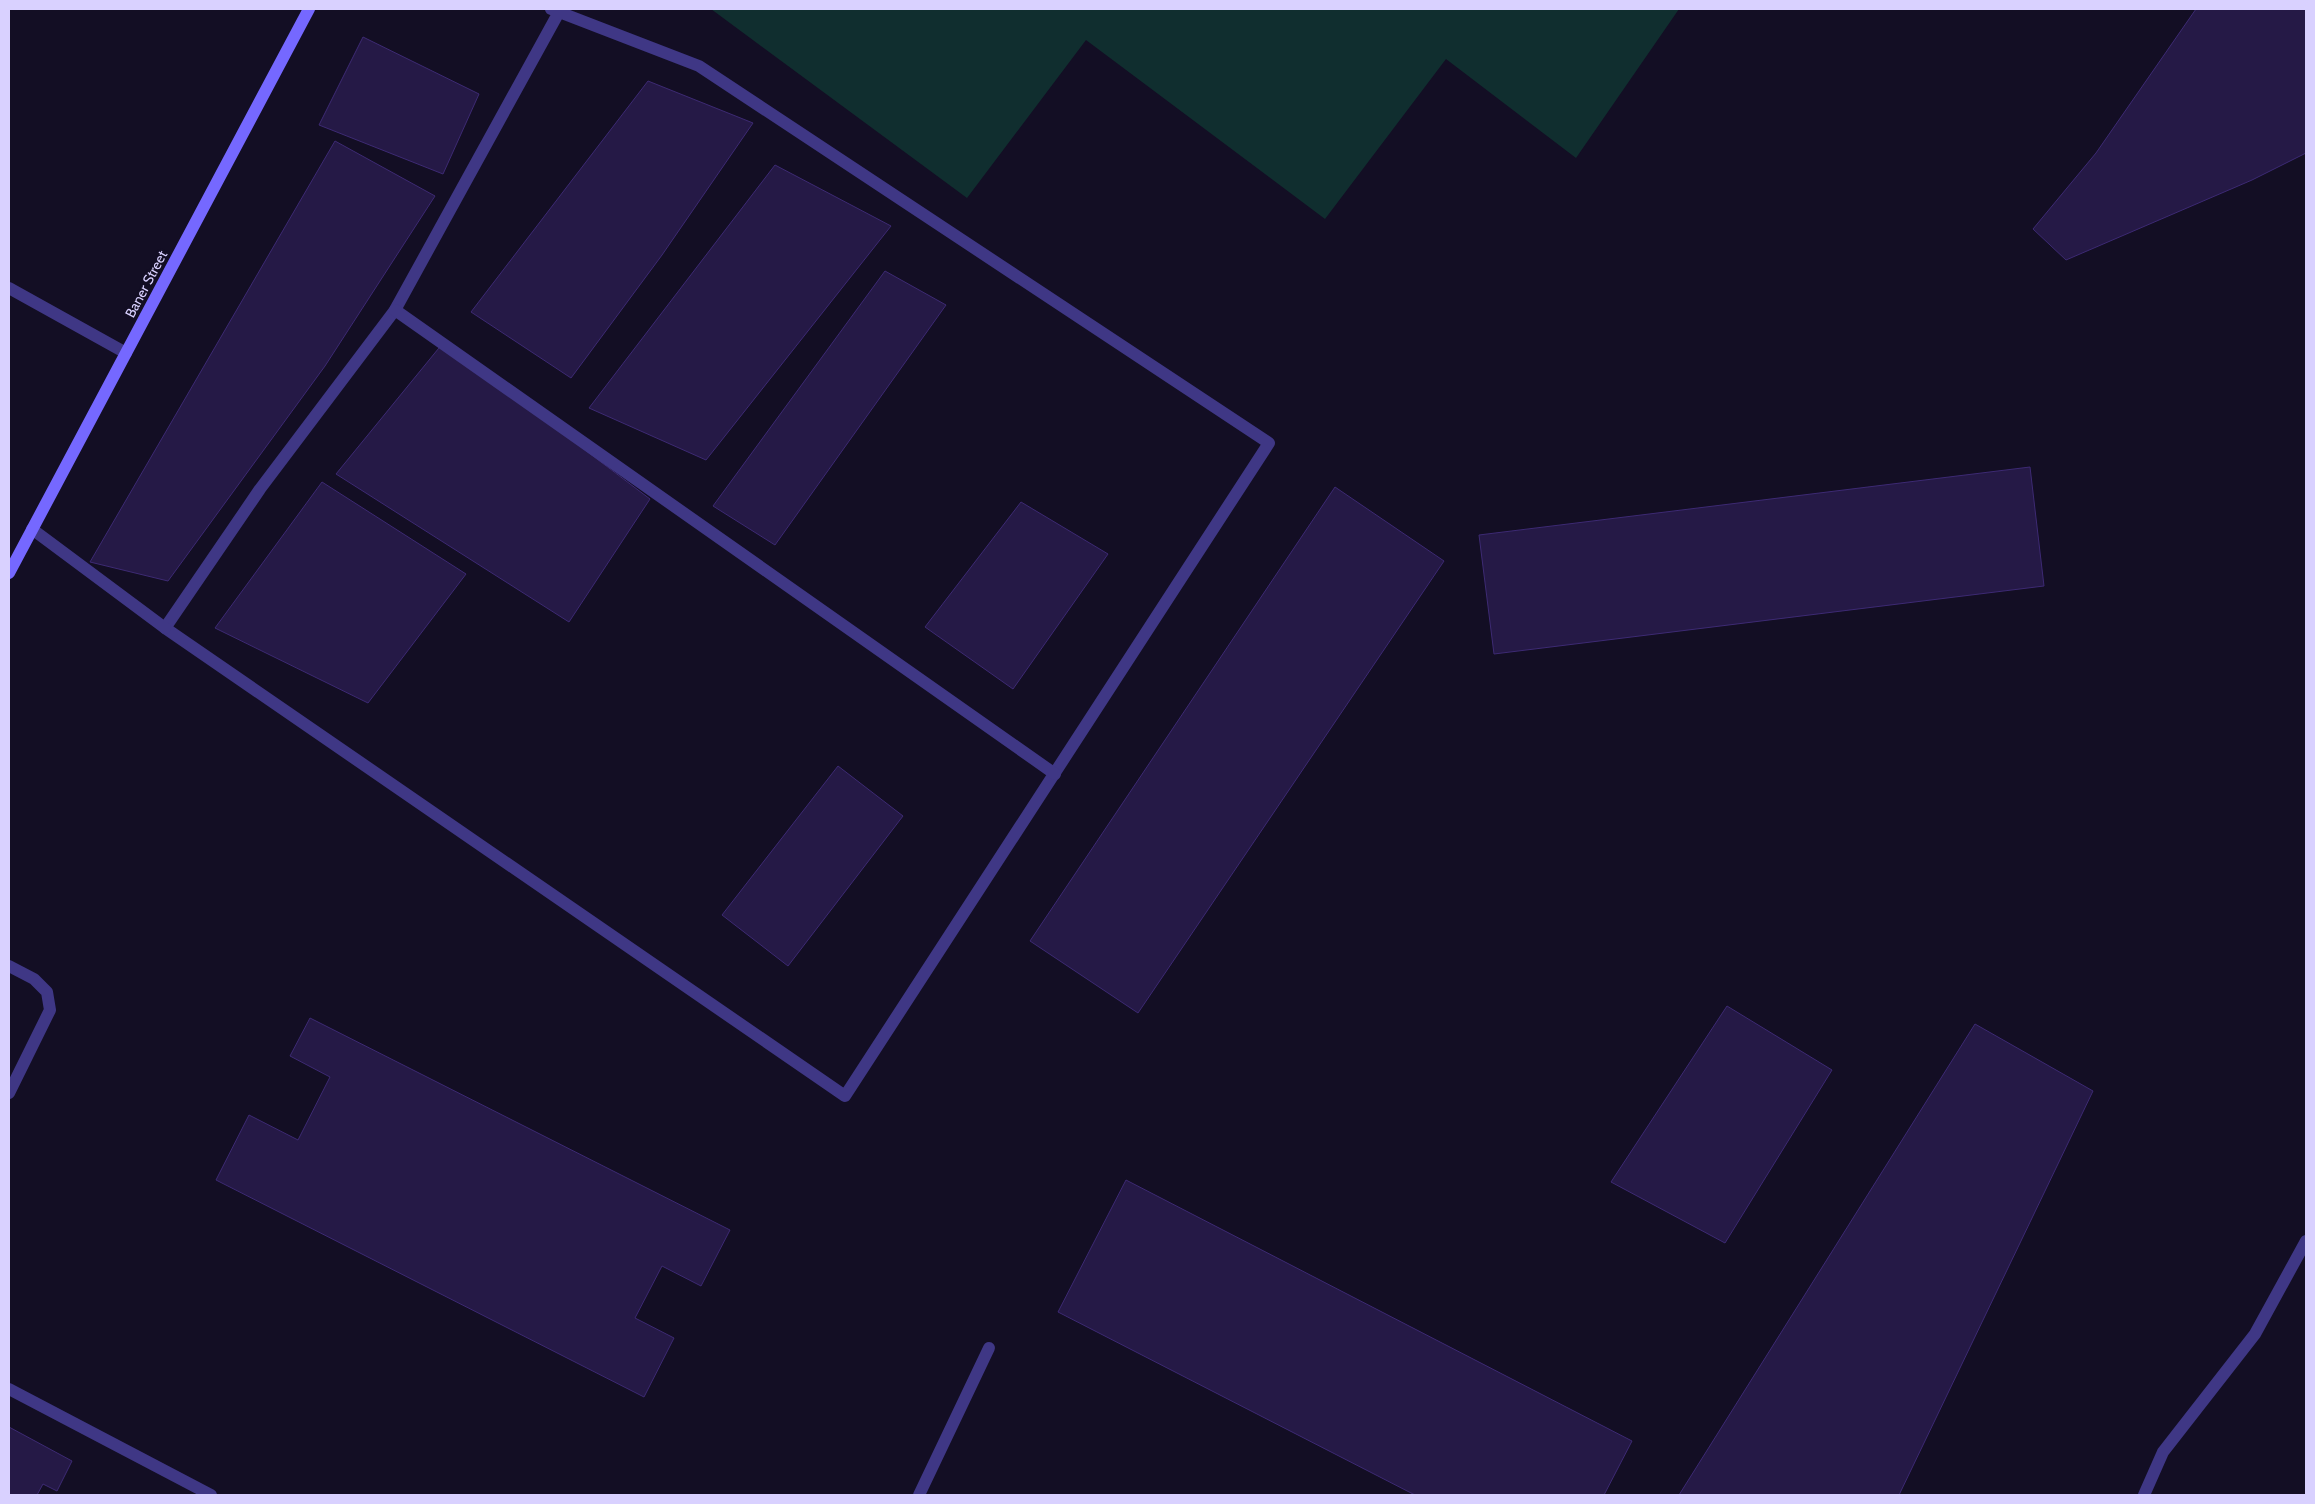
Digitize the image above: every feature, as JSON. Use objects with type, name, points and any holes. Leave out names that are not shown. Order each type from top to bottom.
[{"type":"street","name":"Baner Street","points":[[9,572],[309,9]]},
{"type":"street","points":[[32,529],[165,628],[845,1096],[1270,443],[699,66],[555,10],[395,310],[260,489],[165,628]]},
{"type":"street","points":[[9,288],[126,353]]},
{"type":"street","points":[[395,310],[1055,774]]},
{"type":"street","points":[[9,966],[34,979],[47,992],[50,1010],[9,1093]]},
{"type":"street","points":[[2144,1495],[2163,1452],[2255,1334],[2306,1241]]},
{"type":"street","points":[[919,1495],[989,1348]]},
{"type":"street","points":[[9,1389],[211,1495]]},
{"type":"green space","points":[[711,9],[1679,9],[1576,158],[1446,59],[1325,219],[1086,40],[967,198]]},
{"type":"building","points":[[2196,9],[2306,9],[2306,153],[2252,180],[2066,260],[2033,229],[2096,153]]},
{"type":"building","points":[[363,37],[479,94],[443,174],[319,125]]},
{"type":"building","points":[[648,81],[753,123],[662,255],[571,378],[471,312]]},
{"type":"building","points":[[335,141],[435,196],[325,366],[168,581],[90,562]]},
{"type":"building","points":[[775,165],[891,226],[706,460],[589,408]]},
{"type":"building","points":[[885,271],[946,305],[775,545],[713,506]]},
{"type":"building","points":[[443,343],[650,499],[569,622],[336,474]]},
{"type":"building","points":[[2030,467],[2044,586],[1494,654],[1479,535]]},
{"type":"building","points":[[322,482],[466,574],[368,703],[215,628]]},
{"type":"building","points":[[1335,487],[1444,561],[1138,1013],[1030,941]]},
{"type":"building","points":[[1021,502],[1108,554],[1013,689],[925,627]]},
{"type":"building","points":[[838,766],[903,816],[788,966],[722,915]]},
{"type":"building","points":[[1727,1006],[1832,1070],[1725,1243],[1611,1182]]},
{"type":"building","points":[[310,1018],[730,1230],[701,1286],[662,1266],[635,1318],[674,1338],[644,1397],[216,1180],[249,1115],[298,1140],[330,1077],[290,1056]]},
{"type":"building","points":[[1975,1024],[2093,1091],[1899,1495],[1679,1495]]},
{"type":"building","points":[[1126,1180],[1632,1441],[1604,1495],[1415,1495],[1058,1312]]},
{"type":"building","points":[[9,1427],[72,1461],[57,1491],[43,1484],[37,1495],[9,1495]]}]
